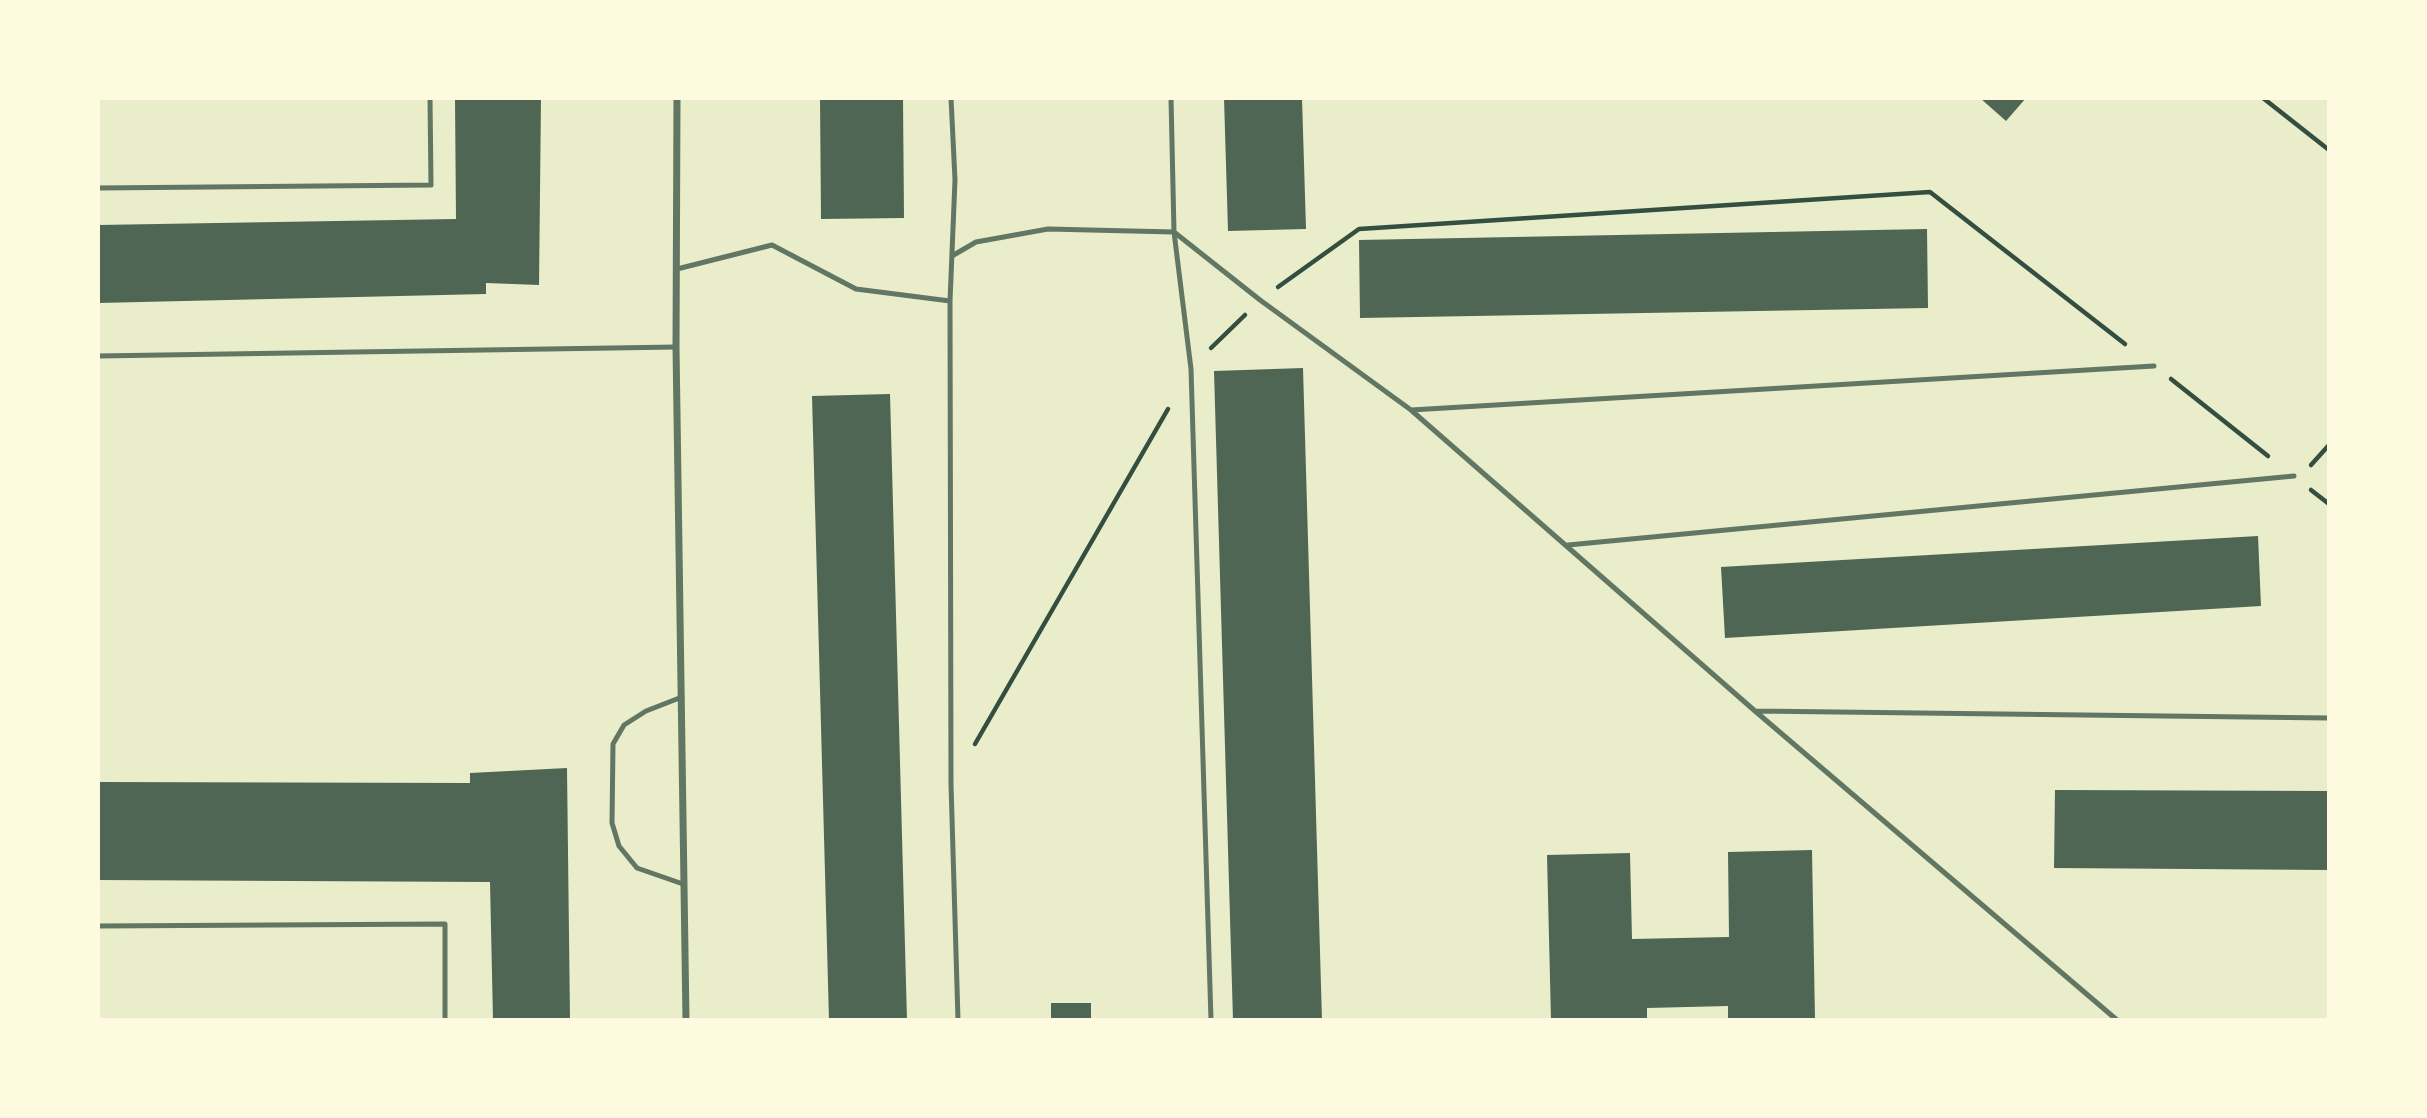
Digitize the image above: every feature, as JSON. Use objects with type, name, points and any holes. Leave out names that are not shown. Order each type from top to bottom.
[{"type":"street","points":[[677,98],[676,347],[686,1020]]},
{"type":"lane","points":[[98,188],[431,185],[430,98]]},
{"type":"lane","points":[[951,98],[955,180],[950,301],[951,784],[958,1020]]},
{"type":"lane","points":[[1171,98],[1174,232],[1191,369],[1211,1020]]},
{"type":"lane","points":[[952,256],[976,242],[1048,229],[1174,232],[1260,300],[1412,410],[1755,711],[2117,1020]]},
{"type":"lane","points":[[677,268],[772,245],[856,289],[950,301]]},
{"type":"lane","points":[[98,356],[676,347]]},
{"type":"lane","points":[[1412,410],[2154,366]]},
{"type":"lane","points":[[1568,545],[2294,476]]},
{"type":"lane","points":[[682,697],[646,711],[624,725],[612,744],[612,823],[619,846],[637,868],[683,884]]},
{"type":"lane","points":[[1755,711],[2329,718]]},
{"type":"lane","points":[[98,926],[445,924],[445,1020]]},
{"type":"path","points":[[2263,98],[2329,150]]},
{"type":"path","points":[[951,784],[1191,369],[1260,300],[1359,229],[1930,192],[2329,504]]},
{"type":"path","points":[[2310,466],[2329,445]]},
{"type":"building","points":[[455,98],[541,98],[539,285],[486,283],[486,294],[98,303],[98,225],[456,219]]},
{"type":"building","points":[[820,98],[903,98],[904,218],[821,219]]},
{"type":"building","points":[[1224,98],[1302,98],[1306,229],[1228,231]]},
{"type":"building","points":[[1980,98],[2026,98],[2006,121]]},
{"type":"building","points":[[1927,229],[1928,308],[1360,318],[1359,240]]},
{"type":"building","points":[[1303,368],[1322,1020],[1233,1020],[1214,371]]},
{"type":"building","points":[[890,394],[907,1020],[829,1020],[812,396]]},
{"type":"building","points":[[2258,536],[2261,606],[1725,638],[1721,567]]},
{"type":"building","points":[[567,768],[570,1020],[493,1020],[490,882],[98,880],[98,782],[470,783],[470,773]]},
{"type":"building","points":[[2055,790],[2329,791],[2329,870],[2054,868]]},
{"type":"building","points":[[1812,850],[1815,1020],[1728,1020],[1728,1006],[1647,1008],[1647,1020],[1551,1020],[1547,855],[1630,853],[1632,939],[1729,937],[1728,852]]},
{"type":"building","points":[[1051,1003],[1091,1003],[1091,1020],[1051,1020]]}]
